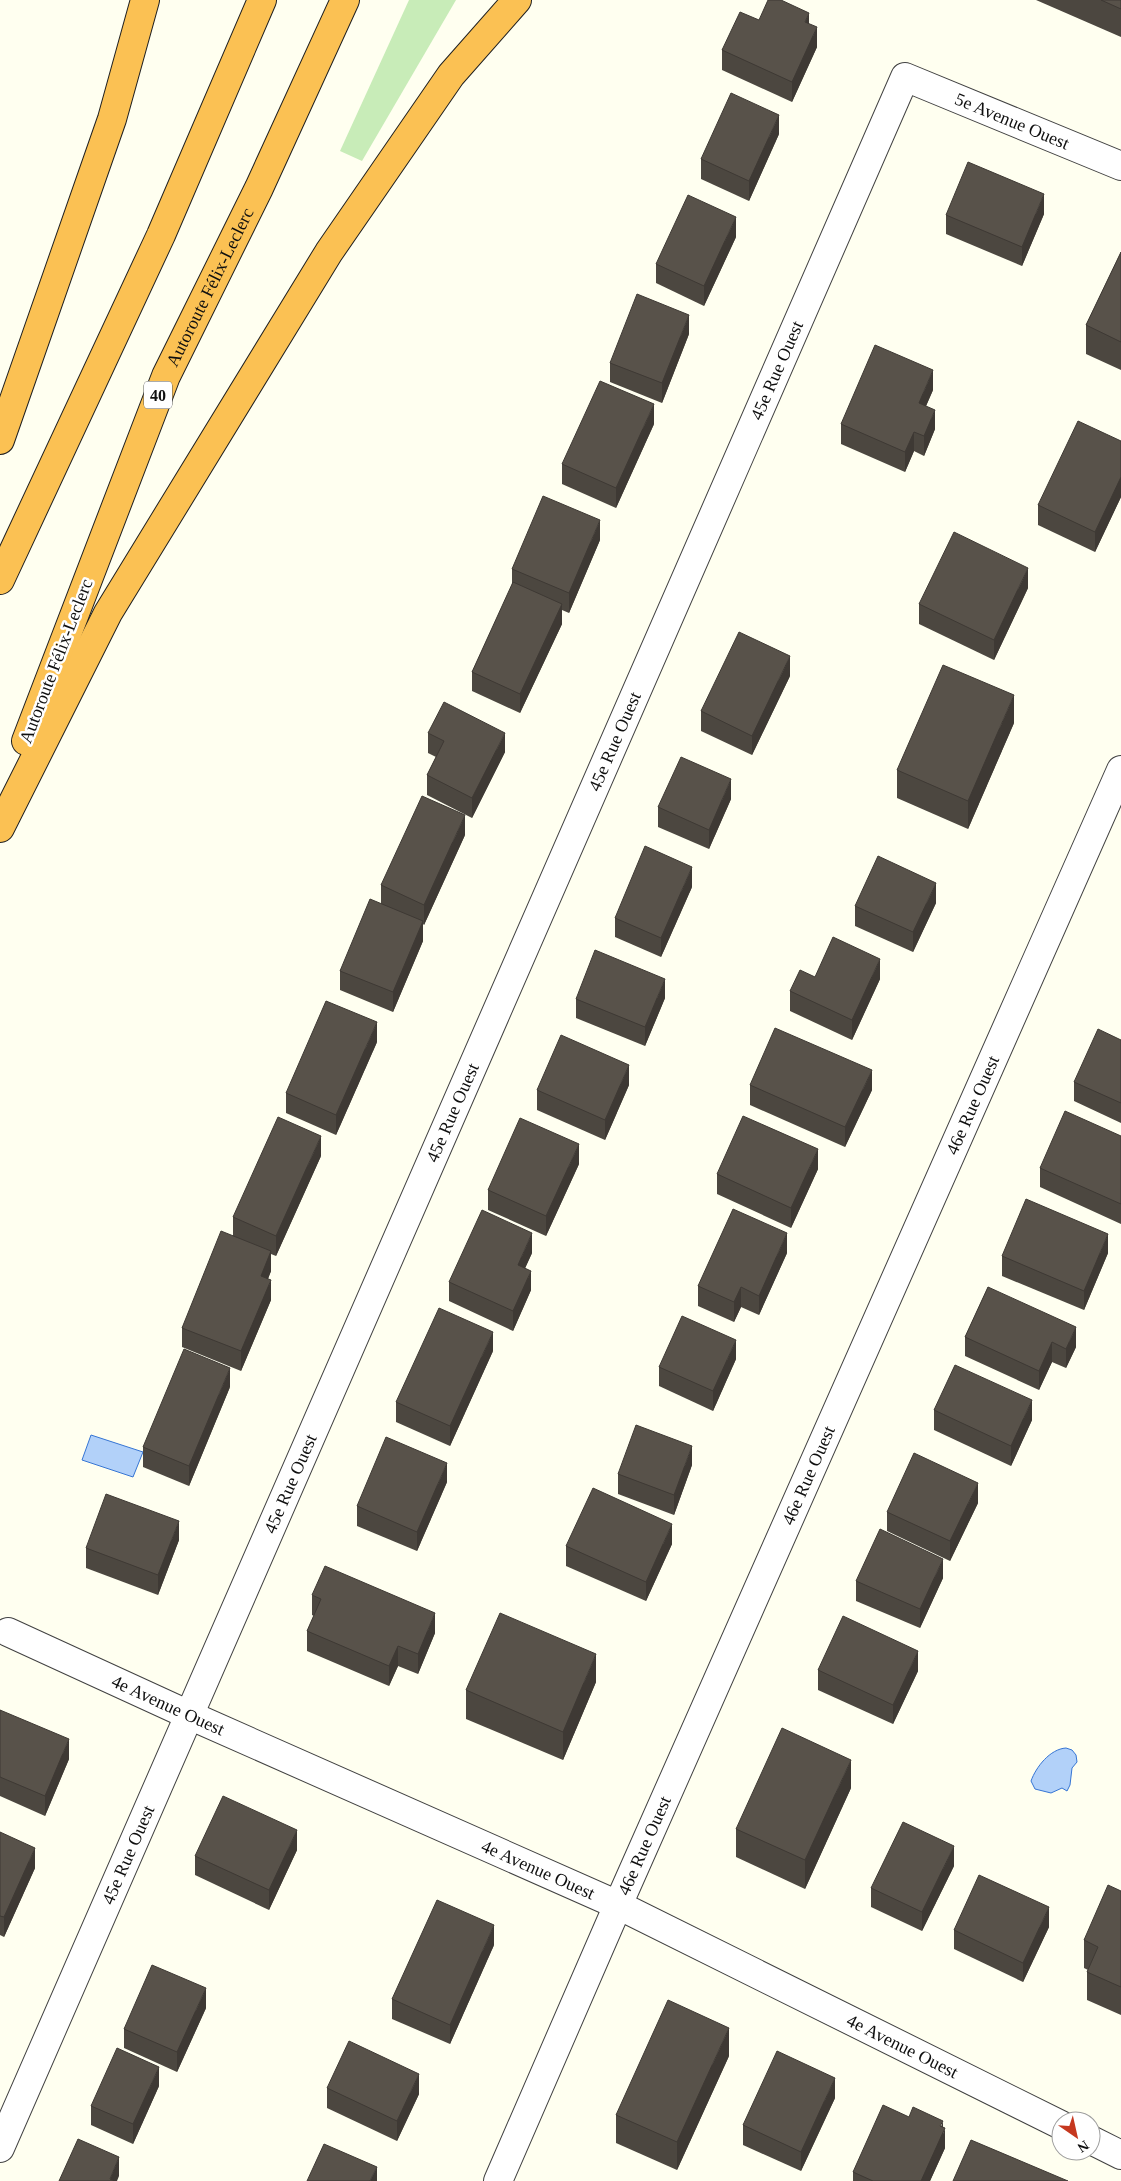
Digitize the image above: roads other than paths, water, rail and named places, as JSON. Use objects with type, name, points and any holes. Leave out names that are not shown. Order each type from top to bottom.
[{"type":"highway","points":[[0,440],[112,119],[145,0]]},
{"type":"highway","points":[[0,580],[162,235],[262,0]]},
{"type":"highway","name":"Autoroute Félix-Leclerc","points":[[0,802],[33,724],[166,376],[260,188],[345,0]]},
{"type":"highway","points":[[0,828],[108,613],[328,252],[451,75],[518,0]]},
{"type":"street","name":"5e Avenue Ouest","points":[[905,77],[1121,166]]},
{"type":"street","name":"45e Rue Ouest","points":[[0,2148],[905,77]]},
{"type":"street","name":"46e Rue Ouest","points":[[498,2181],[618,1905],[1121,770]]},
{"type":"street","name":"4e Avenue Ouest","points":[[8,1632],[189,1715],[618,1905],[1051,2120]]},
{"type":"street","points":[[1101,2145],[1121,2155]]},
{"type":"water","points":[[91,1435],[143,1452],[133,1477],[82,1460]]},
{"type":"water","points":[[1066,1748],[1072,1750],[1076,1755],[1077,1762],[1072,1768],[1070,1785],[1067,1791],[1062,1788],[1051,1793],[1035,1789],[1031,1781],[1036,1770],[1049,1755]]}]
